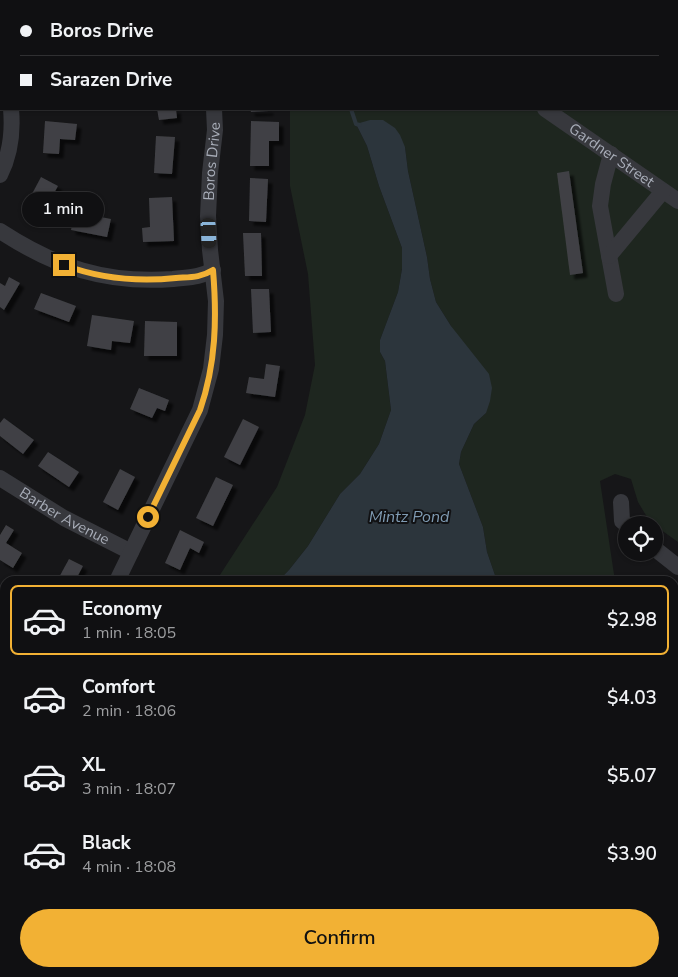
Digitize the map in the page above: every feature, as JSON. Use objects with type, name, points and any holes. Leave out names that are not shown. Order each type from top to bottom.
[{"type":"street","points":[[0,175],[8,153],[11,136],[11,110]]},
{"type":"street","name":"Boros Drive","points":[[119,576],[206,394],[215,335],[216,301],[208,216],[215,130],[214,110]]},
{"type":"street","name":"Gardner Street","points":[[548,110],[560,114],[611,154],[678,201]]},
{"type":"street","points":[[611,154],[603,184],[600,206],[616,294]]},
{"type":"street","points":[[609,256],[663,191]]},
{"type":"street","points":[[0,231],[52,261],[101,276],[127,280],[152,280],[203,276],[213,270]]},
{"type":"street","name":"Barber Avenue","points":[[0,478],[64,518],[131,552]]},
{"type":"street","points":[[620,502],[621,516]]},
{"type":"street","points":[[663,555],[678,567]]},
{"type":"shaded area","points":[[290,110],[678,110],[678,542],[663,531],[663,516],[646,516],[638,502],[631,479],[615,474],[600,481],[614,576],[495,576],[487,552],[483,527],[459,464],[461,452],[474,424],[486,413],[451,326],[436,302],[408,171],[405,147],[356,124],[367,146],[379,186],[402,248],[402,269],[398,292],[380,340],[380,352],[385,361],[391,410],[379,444],[360,474],[340,494],[308,546],[283,576],[219,576],[277,487],[305,415],[315,365],[308,274],[290,186]]},
{"type":"water","name":"Mintz Pond","points":[[370,120],[383,120],[395,128],[400,135],[405,147],[408,171],[436,302],[451,326],[489,374],[492,388],[486,413],[474,424],[461,452],[459,464],[483,527],[487,552],[495,576],[283,576],[308,546],[340,494],[360,474],[379,444],[391,410],[385,361],[380,352],[380,340],[398,292],[402,269],[402,248],[379,186],[367,146],[356,124]]},
{"type":"building","points":[[157,110],[176,110],[177,118],[159,120]]},
{"type":"building","points":[[250,110],[269,110],[269,111],[251,112]]},
{"type":"building","points":[[45,121],[77,124],[75,140],[60,139],[59,154],[43,153]]},
{"type":"building","points":[[251,121],[279,122],[279,141],[269,141],[269,166],[250,166]]},
{"type":"building","points":[[156,136],[175,137],[172,174],[154,173]]},
{"type":"building","points":[[569,171],[583,273],[570,275],[557,173]]},
{"type":"building","points":[[41,177],[58,186],[40,218],[24,209]]},
{"type":"building","points":[[250,178],[268,179],[266,222],[249,221]]},
{"type":"building","points":[[172,197],[174,241],[143,242],[142,228],[150,227],[149,198]]},
{"type":"building","points":[[75,212],[111,219],[107,237],[71,230]]},
{"type":"building","points":[[243,233],[261,233],[262,276],[245,276]]},
{"type":"building","points":[[9,277],[20,283],[4,310],[0,307],[0,283],[5,286]]},
{"type":"building","points":[[251,289],[269,289],[271,332],[253,333]]},
{"type":"building","points":[[41,293],[76,306],[69,322],[34,309]]},
{"type":"building","points":[[92,315],[134,321],[130,343],[112,341],[111,350],[87,346]]},
{"type":"building","points":[[145,321],[177,322],[177,356],[144,356]]},
{"type":"building","points":[[266,364],[280,366],[275,397],[246,393],[249,377],[264,379]]},
{"type":"building","points":[[139,388],[169,400],[165,411],[157,408],[152,418],[130,409]]},
{"type":"building","points":[[4,418],[34,440],[23,454],[0,436],[0,423]]},
{"type":"building","points":[[243,419],[259,427],[240,465],[224,457]]},
{"type":"building","points":[[48,452],[79,472],[69,487],[38,466]]},
{"type":"building","points":[[120,469],[135,477],[118,510],[103,502]]},
{"type":"building","points":[[216,477],[233,485],[213,526],[196,518]]},
{"type":"building","points":[[6,525],[14,530],[6,543],[22,553],[13,568],[0,560],[0,535]]},
{"type":"building","points":[[180,530],[204,542],[199,553],[190,548],[180,570],[165,563]]},
{"type":"building","points":[[69,559],[83,566],[78,576],[60,576]]},
{"type":"waterway","points":[[351,110],[356,124],[360,125]]},
{"type":"route","points":[[64,265],[101,276],[127,280],[203,276],[213,270],[216,301],[215,335],[206,394],[148,517]]}]
